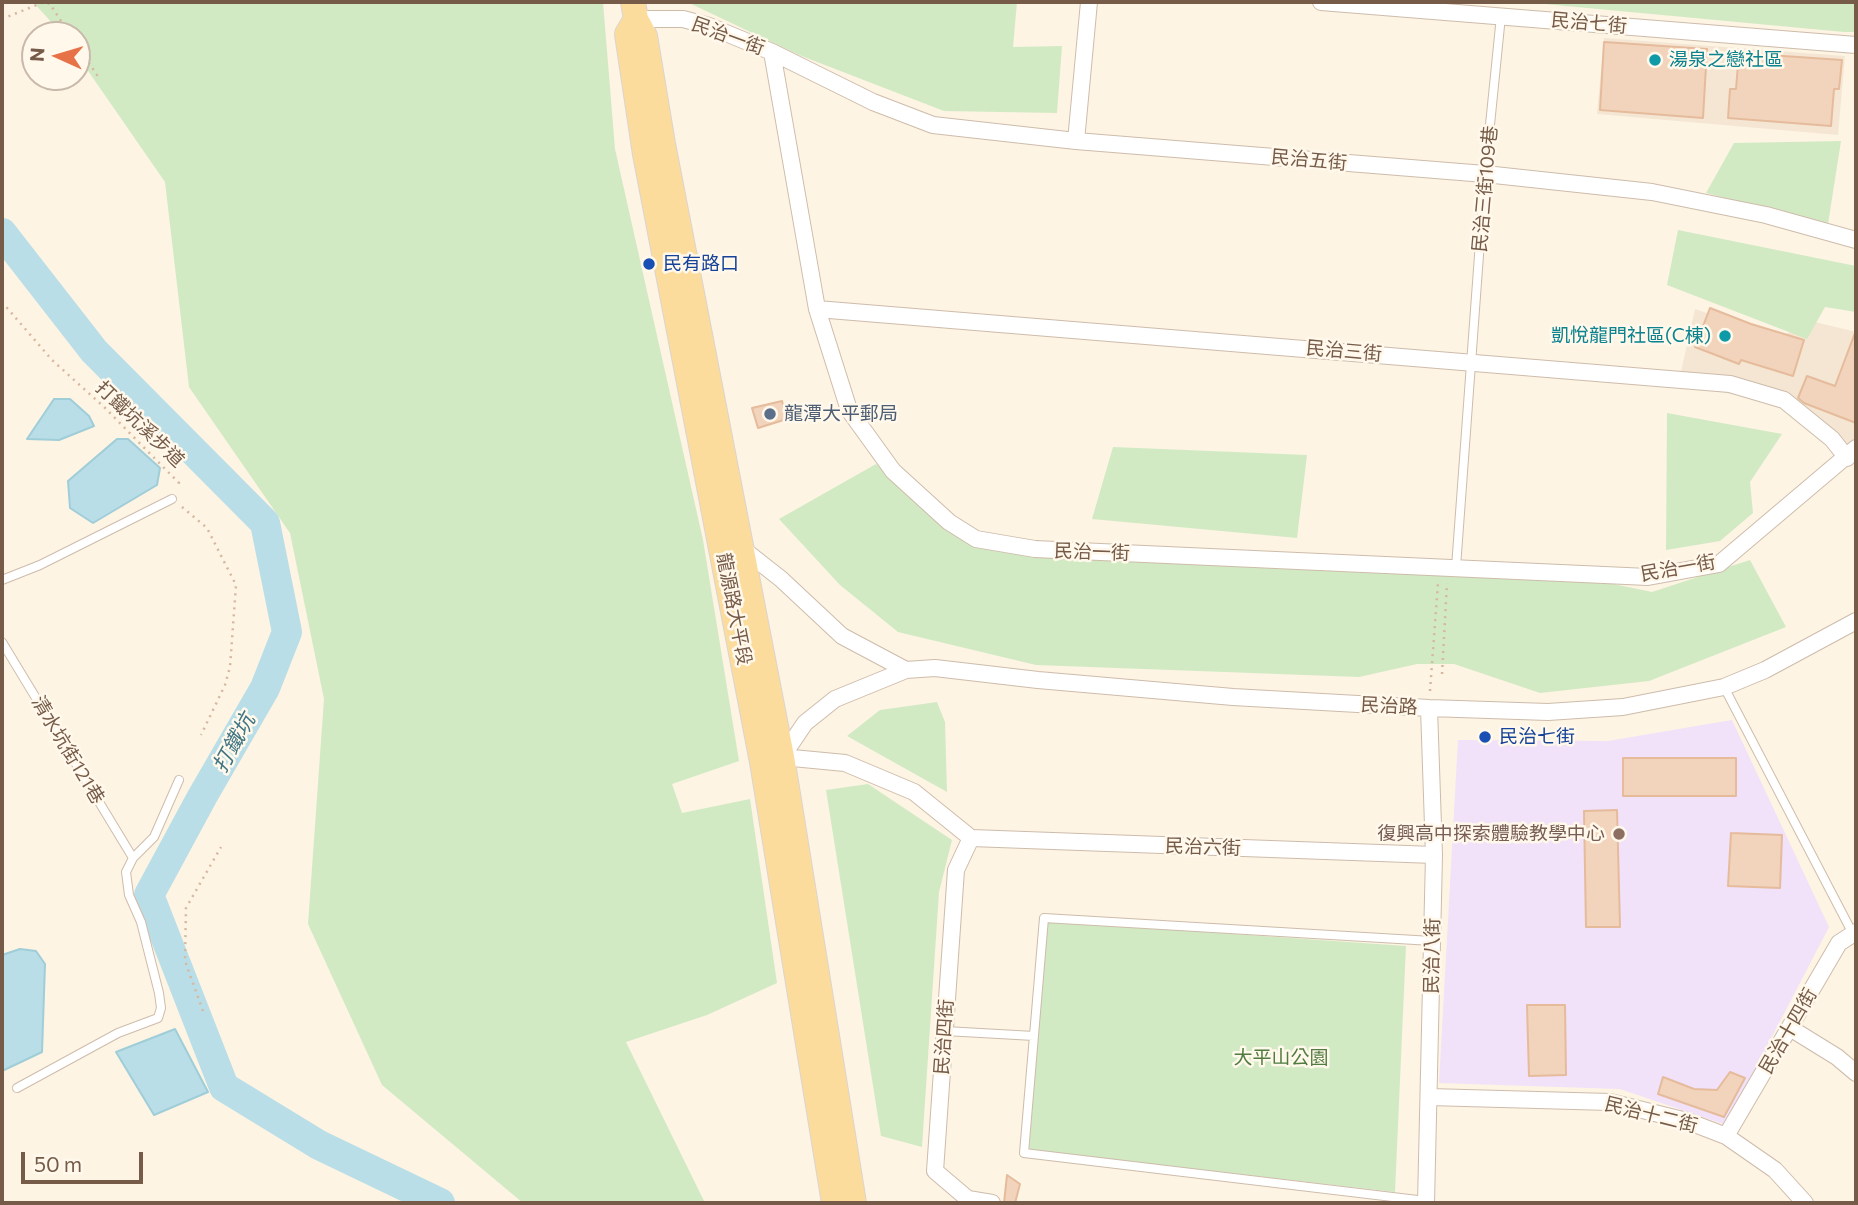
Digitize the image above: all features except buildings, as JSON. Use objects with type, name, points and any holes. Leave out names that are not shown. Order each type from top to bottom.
[{"type":"main road","name":"龍源路大平段","points":[[635,10],[626,34],[645,153],[732,547],[854,1203]]},
{"type":"main road","name":"龍源路大平段","points":[[772,759],[834,1203]]},
{"type":"street","points":[[1076,141],[1089,2]]},
{"type":"street","name":"民治七街","points":[[1321,2],[1856,45]]},
{"type":"street","name":"民治一街","points":[[635,10],[709,26],[772,52],[817,309],[849,410],[893,471],[949,522],[976,539],[1035,549],[1452,574],[1648,577],[1719,564],[1852,453]]},
{"type":"street","name":"民治五街","points":[[772,52],[873,102],[933,125],[1076,141],[1485,174],[1652,192],[1766,215],[1856,240]]},
{"type":"street","name":"民治三街","points":[[817,309],[1730,384],[1784,400],[1852,453]]},
{"type":"street","points":[[732,547],[842,636],[906,670]]},
{"type":"street","name":"民治路","points":[[906,670],[935,668],[1233,697],[1548,712],[1623,707],[1724,687],[1765,670],[1856,621]]},
{"type":"street","points":[[772,759],[805,723],[835,699],[906,670]]},
{"type":"street","name":"民治八街","points":[[1426,1202],[1434,855],[1429,708]]},
{"type":"street","points":[[772,759],[845,763],[914,792],[971,838]]},
{"type":"street","name":"民治六街","points":[[971,838],[1434,855]]},
{"type":"street","name":"民治四街","points":[[971,838],[956,870],[935,1171],[968,1199],[992,1203]]},
{"type":"street","name":"民治十四街","points":[[1727,1136],[1839,943],[1855,933]]},
{"type":"street","points":[[1790,1028],[1837,1057],[1856,1073]]},
{"type":"street","name":"民治十二街","points":[[1429,1097],[1609,1102],[1687,1121],[1727,1136],[1775,1170],[1805,1203]]},
{"type":"lane","name":"民治三街109巷","points":[[1452,574],[1485,174],[1501,16]]},
{"type":"lane","points":[[2,580],[40,565],[173,499]]},
{"type":"lane","name":"清水坑街121巷","points":[[2,642],[134,858]]},
{"type":"lane","points":[[1724,687],[1855,933]]},
{"type":"lane","points":[[17,1088],[118,1033],[158,1018],[161,1008],[150,953],[129,895],[126,872],[134,858],[154,838],[179,780]]},
{"type":"lane","points":[[1426,1202],[1024,1153],[1044,918],[1432,941]]},
{"type":"lane","points":[[945,1031],[1034,1036]]},
{"type":"path","points":[[2,19],[44,2],[50,4],[61,21]]},
{"type":"path","points":[[91,66],[99,78]]},
{"type":"path","name":"打鐵坑溪步道","points":[[2,302],[52,360],[104,407],[179,483],[173,499],[207,528],[236,584],[230,667],[225,685],[201,735]]},
{"type":"path","points":[[1442,674],[1452,574]]},
{"type":"path","points":[[1429,708],[1439,581]]},
{"type":"path","points":[[203,1012],[185,961],[186,908],[221,847]]},
{"type":"shaded area","name":"湯泉之戀社區","points":[[1604,38],[1845,56],[1838,135],[1597,114]]},
{"type":"shaded area","points":[[1695,309],[1778,337],[1815,322],[1856,332],[1856,453],[1823,435],[1784,406],[1678,385]]},
{"type":"shaded area","name":"復興高中探索體驗教學中心","points":[[1732,720],[1829,927],[1726,1125],[1620,1089],[1439,1083],[1458,740],[1608,741]]},
{"type":"green space","points":[[33,2],[603,2],[615,149],[703,540],[739,761],[672,784],[682,813],[750,799],[777,983],[707,1015],[626,1042],[705,1203],[523,1203],[382,1085],[308,924],[324,699],[290,533],[189,387],[165,182],[91,75],[91,21],[50,21]]},
{"type":"green space","points":[[687,2],[1017,2],[1013,47],[1062,46],[1057,113],[944,111],[799,55]]},
{"type":"green space","points":[[1523,2],[1856,2],[1856,32],[1844,32]]},
{"type":"green space","points":[[1841,141],[1828,224],[1706,193],[1734,143]]},
{"type":"green space","points":[[1678,230],[1856,266],[1856,312],[1825,307],[1807,339],[1667,285]]},
{"type":"green space","points":[[1667,413],[1782,434],[1750,482],[1753,513],[1720,541],[1666,550]]},
{"type":"green space","points":[[1113,447],[1307,455],[1297,538],[1092,519]]},
{"type":"green space","points":[[876,464],[961,535],[1160,558],[1429,575],[1604,582],[1652,592],[1750,560],[1786,627],[1649,681],[1540,693],[1454,664],[1417,664],[1359,677],[1036,665],[898,632],[840,585],[779,519]]},
{"type":"green space","points":[[937,702],[945,722],[947,792],[847,736],[880,710]]},
{"type":"green space","points":[[868,784],[952,840],[939,892],[922,1147],[881,1136],[826,790]]},
{"type":"green space","name":"大平山公園","points":[[1047,921],[1406,946],[1395,1192],[1029,1150]]},
{"type":"water","points":[[54,399],[70,399],[89,416],[94,426],[59,440],[27,439]]},
{"type":"water","points":[[117,439],[128,439],[160,468],[157,485],[93,523],[70,508],[68,481]]},
{"type":"water","points":[[20,949],[36,951],[45,964],[42,1052],[2,1071],[2,955]]},
{"type":"water","points":[[175,1029],[208,1092],[154,1115],[116,1052]]},
{"type":"waterway","name":"打鐵坑","points":[[2,233],[94,351],[265,523],[287,632],[265,688],[149,895],[224,1087],[319,1145],[440,1203]]},
{"type":"place","name":"湯泉之戀社區","points":[[1655,60]]},
{"type":"place","name":"民有路口","points":[[649,264]]},
{"type":"place","name":"凱悅龍門社區(C棟)","points":[[1725,336]]},
{"type":"place","name":"龍潭大平郵局","points":[[770,414]]},
{"type":"place","name":"民治七街","points":[[1485,737]]},
{"type":"place","name":"復興高中探索體驗教學中心","points":[[1619,834]]}]
